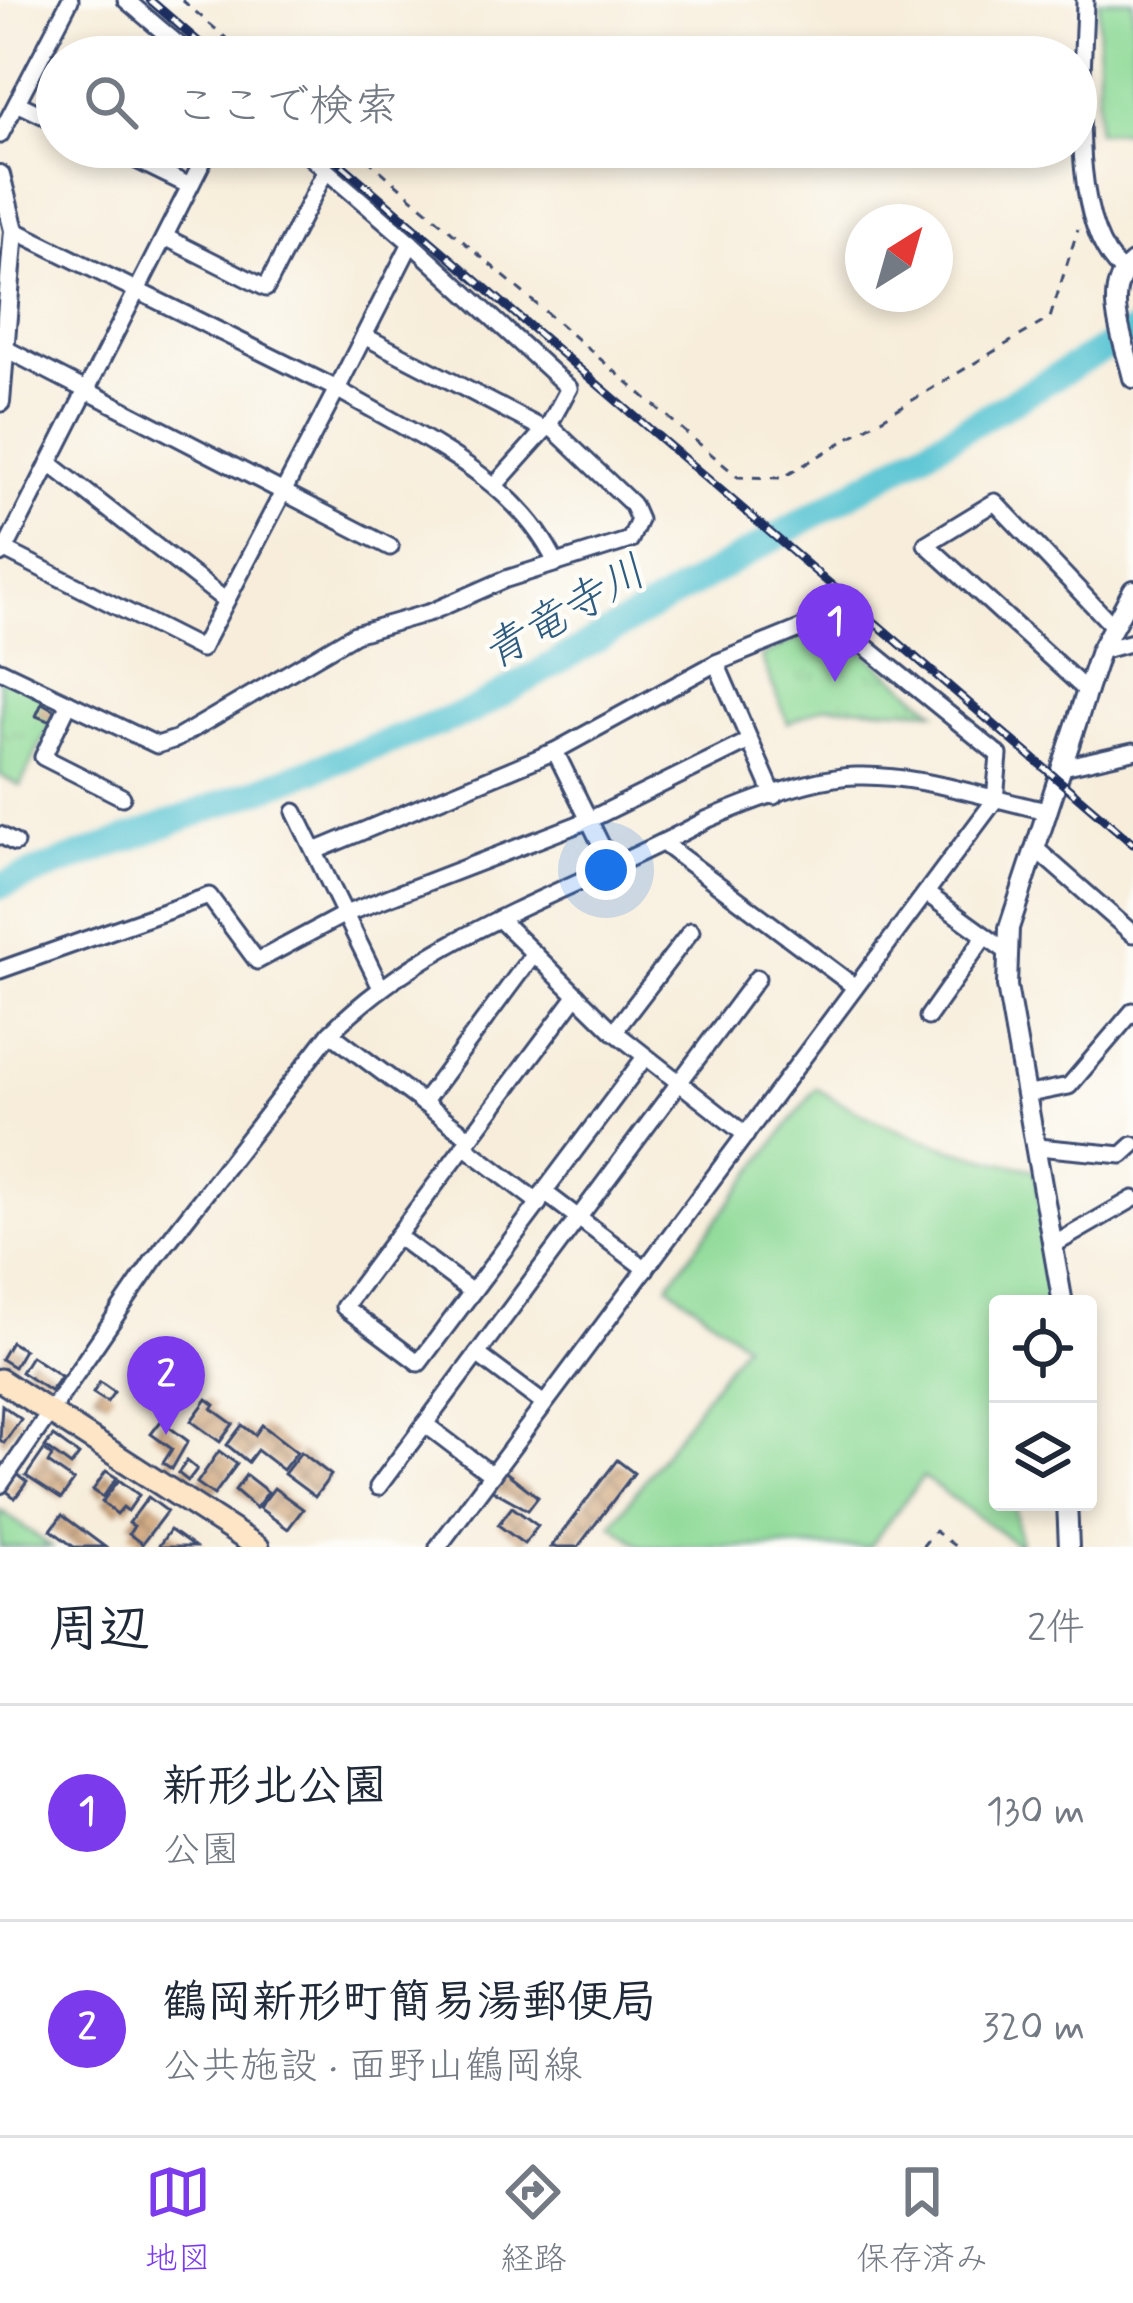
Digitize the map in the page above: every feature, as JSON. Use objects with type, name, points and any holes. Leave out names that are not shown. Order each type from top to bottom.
[{"type":"main road","points":[[0,1380],[258,1547]]},
{"type":"street","points":[[51,36],[70,0]]},
{"type":"street","points":[[126,0],[168,36]]},
{"type":"street","points":[[1085,0],[1085,36]]},
{"type":"street","points":[[0,135],[36,66]]},
{"type":"street","points":[[17,103],[36,112]]},
{"type":"street","points":[[153,168],[190,186]]},
{"type":"street","points":[[199,168],[2,552],[201,649],[411,242]]},
{"type":"street","points":[[324,168],[569,388],[548,427],[496,484]]},
{"type":"street","points":[[1086,168],[1086,204],[1103,251],[1128,267],[1114,290],[1132,372]]},
{"type":"street","points":[[164,237],[266,287],[326,170]]},
{"type":"street","points":[[0,175],[14,230],[0,402]]},
{"type":"street","points":[[14,230],[337,389],[496,484],[542,533],[556,563]]},
{"type":"street","points":[[0,670],[157,745],[176,739],[355,634],[431,613],[506,579],[630,540],[638,520],[632,504],[548,427],[364,336]]},
{"type":"street","points":[[4,348],[390,547]]},
{"type":"street","points":[[49,464],[226,602]]},
{"type":"street","points":[[1088,692],[926,544],[995,502],[1112,624]]},
{"type":"street","points":[[1062,1295],[1007,986],[1006,951],[1009,928],[1100,651],[1133,590]]},
{"type":"street","points":[[315,851],[555,751],[716,663],[829,617],[999,755],[995,800],[437,1547]]},
{"type":"street","points":[[1100,651],[1133,642]]},
{"type":"street","points":[[716,663],[774,796]]},
{"type":"street","points":[[69,703],[43,757],[122,796]]},
{"type":"street","points":[[0,970],[209,896],[257,961],[345,914],[589,820],[749,741]]},
{"type":"street","points":[[555,751],[612,867]]},
{"type":"street","points":[[1063,767],[1133,751]]},
{"type":"street","points":[[0,1485],[153,1261],[330,1033],[381,988],[499,919],[737,807],[830,778],[890,777],[1047,811]]},
{"type":"street","points":[[295,812],[381,988]]},
{"type":"street","points":[[664,844],[855,988]]},
{"type":"street","points":[[1036,849],[1133,934]]},
{"type":"street","points":[[926,893],[1006,951]]},
{"type":"street","points":[[499,919],[614,1032],[746,1135]]},
{"type":"street","points":[[614,1032],[691,931]]},
{"type":"street","points":[[928,1017],[985,936]]},
{"type":"street","points":[[423,1102],[534,953]]},
{"type":"street","points":[[378,1487],[758,978]]},
{"type":"street","points":[[578,995],[344,1306],[419,1363],[644,1057]]},
{"type":"street","points":[[1029,1094],[1070,1086],[1133,1012]]},
{"type":"street","points":[[330,1033],[540,1197],[579,1218],[646,1269]]},
{"type":"street","points":[[1038,1147],[1123,1155],[1133,1145]]},
{"type":"street","points":[[1055,1244],[1133,1198]]},
{"type":"street","points":[[398,1236],[472,1292]]},
{"type":"street","points":[[478,1354],[544,1404]]},
{"type":"street","points":[[424,1424],[492,1475]]},
{"type":"street","points":[[1067,1511],[1069,1547]]},
{"type":"path","points":[[182,0],[224,36]]},
{"type":"path","points":[[378,168],[738,477],[782,478],[1050,318],[1086,204]]},
{"type":"path","points":[[922,1547],[935,1531],[956,1547]]},
{"type":"green space","points":[[1099,0],[1133,0],[1133,131],[1097,132]]},
{"type":"green space","points":[[829,623],[935,711],[826,706],[788,723],[761,657]]},
{"type":"green space","points":[[0,674],[52,701],[57,711],[20,786],[0,775]]},
{"type":"green space","points":[[816,1088],[922,1139],[1035,1170],[1056,1295],[989,1295],[989,1511],[1015,1511],[1020,1547],[923,1477],[869,1547],[642,1547],[612,1525],[744,1343],[668,1285]]},
{"type":"green space","points":[[0,1510],[52,1547],[0,1547]]},
{"type":"building","points":[[42,703],[56,711],[51,722],[36,716]]},
{"type":"building","points":[[11,1342],[24,1350],[14,1367],[1,1359]]},
{"type":"building","points":[[31,1356],[61,1376],[50,1391],[21,1372]]},
{"type":"building","points":[[100,1382],[114,1392],[107,1402],[93,1393]]},
{"type":"building","points":[[207,1399],[215,1405],[212,1409],[233,1424],[220,1442],[191,1421]]},
{"type":"building","points":[[2,1405],[21,1419],[4,1443],[0,1440]]},
{"type":"building","points":[[161,1421],[188,1441],[172,1469],[163,1463],[172,1449],[151,1434]]},
{"type":"building","points":[[242,1425],[255,1435],[262,1425],[297,1452],[283,1470],[257,1450],[248,1462],[227,1445]]},
{"type":"building","points":[[53,1436],[79,1455],[71,1466],[45,1447]]},
{"type":"building","points":[[44,1450],[52,1456],[48,1463],[74,1481],[61,1499],[26,1476]]},
{"type":"building","points":[[219,1451],[237,1464],[214,1495],[197,1483]]},
{"type":"building","points":[[301,1452],[331,1475],[315,1497],[284,1474]]},
{"type":"building","points":[[617,1460],[634,1473],[578,1547],[551,1547]]},
{"type":"building","points":[[187,1461],[197,1469],[188,1481],[178,1473]]},
{"type":"building","points":[[503,1470],[538,1497],[528,1510],[489,1488]]},
{"type":"building","points":[[106,1471],[117,1478],[103,1497],[93,1490]]},
{"type":"building","points":[[17,1474],[27,1482],[15,1498],[5,1490]]},
{"type":"building","points":[[246,1475],[268,1492],[256,1508],[235,1490]]},
{"type":"building","points":[[119,1480],[139,1495],[128,1511],[123,1507],[117,1514],[102,1502]]},
{"type":"building","points":[[274,1488],[303,1509],[288,1529],[259,1508]]},
{"type":"building","points":[[148,1497],[167,1511],[142,1544],[129,1534],[134,1526],[129,1523]]},
{"type":"building","points":[[512,1507],[538,1526],[524,1544],[498,1525]]},
{"type":"building","points":[[62,1515],[105,1547],[74,1547],[51,1530]]},
{"type":"building","points":[[170,1530],[194,1547],[158,1547]]},
{"type":"waterway","name":"青竜寺川","points":[[0,886],[474,710],[1133,332]]},
{"type":"railway","points":[[150,0],[192,36]]},
{"type":"railway","points":[[345,168],[1133,844]]},
{"type":"place","name":"新形北公園","points":[[835,682]]},
{"type":"place","name":"鶴岡新形町簡易湯郵便局","points":[[166,1435]]}]
